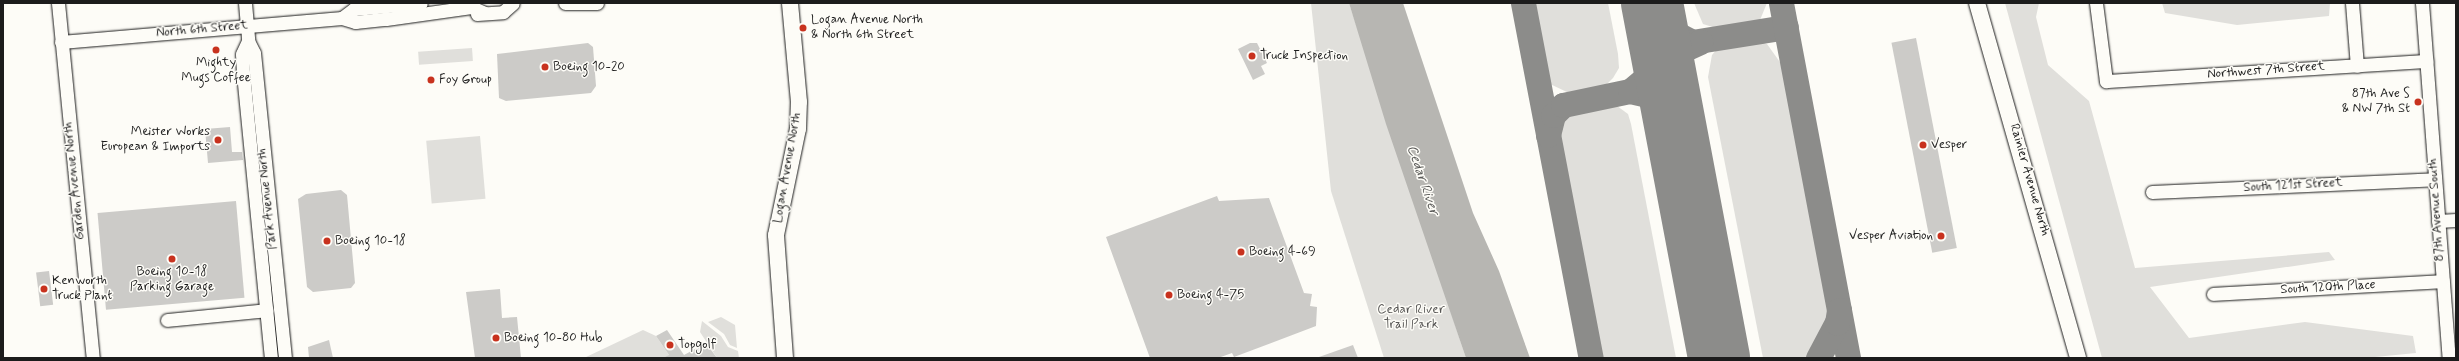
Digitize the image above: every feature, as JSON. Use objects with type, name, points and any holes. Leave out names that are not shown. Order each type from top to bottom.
[{"type":"main road","name":"Logan Avenue North","points":[[785,358],[776,236],[798,129],[799,102],[790,3]]},
{"type":"main road","name":"Rainier Avenue North","points":[[1977,3],[2078,358]]},
{"type":"street","name":"Garden Avenue North","points":[[58,3],[93,358]]},
{"type":"street","name":"Park Avenue North","points":[[245,3],[248,41],[254,53],[285,358]]},
{"type":"street","name":"North 6th Street","points":[[342,18],[354,9],[367,5],[450,6],[456,16],[503,12],[513,3]]},
{"type":"street","points":[[565,3],[597,3]]},
{"type":"street","name":"Northwest 7th Street","points":[[2096,3],[2106,81],[2426,61]]},
{"type":"street","points":[[2352,3],[2357,66]]},
{"type":"street","name":"87th Avenue South","points":[[2422,3],[2443,281],[2452,333],[2449,358]]},
{"type":"street","name":"North 6th Street","points":[[61,42],[342,18],[355,22],[421,16],[426,6]]},
{"type":"street","name":"Park Avenue North","points":[[248,41],[242,54],[243,73],[271,358]]},
{"type":"street","name":"South 121st Street","points":[[2152,192],[2435,179]]},
{"type":"street","points":[[2438,221],[2456,220]]},
{"type":"street","name":"South 120th Place","points":[[2213,294],[2443,281]]},
{"type":"street","points":[[167,320],[267,310]]},
{"type":"green space","name":"Cedar River Trail Park","points":[[1311,3],[1349,3],[1466,358],[1384,358],[1331,191]]},
{"type":"green space","points":[[1529,3],[1608,3],[1618,54],[1619,68],[1613,78],[1605,86],[1569,93],[1550,84],[1544,77]]},
{"type":"green space","points":[[1694,3],[1767,3],[1760,20],[1719,29],[1703,24]]},
{"type":"green space","points":[[2005,3],[2039,3],[2036,17],[2048,65],[2089,101],[2135,268],[2329,252],[2335,260],[2150,287],[2189,338],[2305,322],[2413,336],[2416,353],[2365,358],[2102,358]]},
{"type":"green space","points":[[2162,3],[2330,3],[2329,16],[2237,25],[2165,13]]},
{"type":"green space","points":[[1757,41],[1767,44],[1782,65],[1827,304],[1829,320],[1806,358],[1763,358],[1708,77],[1712,55],[1718,48]]},
{"type":"green space","points":[[472,48],[473,61],[419,65],[418,52]]},
{"type":"green space","points":[[1613,103],[1628,114],[1631,124],[1676,358],[1599,358],[1595,351],[1555,123],[1570,110]]},
{"type":"green space","points":[[480,136],[485,199],[432,203],[426,141]]},
{"type":"green space","points":[[721,317],[735,325],[737,348],[730,345],[724,334],[708,322]]},
{"type":"green space","points":[[702,321],[721,336],[728,347],[738,351],[739,358],[717,358],[700,332]]},
{"type":"green space","points":[[643,330],[656,336],[671,358],[584,358]]},
{"type":"water","name":"Cedar River","points":[[1349,3],[1403,3],[1473,213],[1499,271],[1530,358],[1466,358],[1386,124]]},
{"type":"building","name":"Vesper","points":[[1916,38],[1957,248],[1932,253],[1891,43]]},
{"type":"building","name":"Boeing 10-20","points":[[588,43],[593,47],[596,86],[591,93],[506,101],[499,98],[497,54]]},
{"type":"building","name":"Truck Inspection","points":[[1250,43],[1257,43],[1267,63],[1261,66],[1265,74],[1253,80],[1238,49]]},
{"type":"building","name":"Meister Works European & Imports","points":[[230,127],[232,152],[242,152],[243,160],[208,163],[205,129]]},
{"type":"building","name":"Boeing 10-18","points":[[341,190],[347,195],[355,283],[351,288],[313,292],[307,287],[298,199],[306,194]]},
{"type":"building","points":[[1217,196],[1219,201],[1269,198],[1304,293],[1312,294],[1310,306],[1317,307],[1316,326],[1234,357],[1232,353],[1218,358],[1150,358],[1106,237]]},
{"type":"building","name":"Boeing 10-18 Parking Garage","points":[[236,201],[244,298],[106,310],[98,213]]},
{"type":"building","name":"Kenworth Truck Plant","points":[[49,271],[53,305],[40,306],[36,273]]},
{"type":"building","name":"Boeing 10-80 Hub","points":[[500,289],[502,318],[517,317],[521,358],[475,358],[466,292]]},
{"type":"building","name":"Topgolf","points":[[667,330],[684,355],[706,343],[717,358],[663,358],[669,355],[656,336]]},
{"type":"building","points":[[329,340],[333,358],[309,358],[308,347]]},
{"type":"building","points":[[1353,345],[1358,358],[1319,358],[1319,357]]},
{"type":"taxiway","points":[[1523,3],[1591,358]]},
{"type":"taxiway","points":[[1652,3],[1665,28],[1692,42],[1786,27]]},
{"type":"taxiway","points":[[1781,3],[1848,358]]},
{"type":"taxiway","points":[[1668,94],[1674,64],[1685,49],[1700,42]]},
{"type":"taxiway","points":[[1630,91],[1650,74],[1659,43]]},
{"type":"taxiway","points":[[1548,135],[1553,115],[1563,105],[1630,91],[1655,97],[1673,121]]},
{"type":"taxiway","points":[[1818,358],[1837,323],[1839,310]]},
{"type":"runway","points":[[1652,3],[1719,358]]},
{"type":"place","name":"Logan Avenue North & North 6th Street","points":[[803,28]]},
{"type":"place","name":"Mighty Mugs Coffee","points":[[216,50]]},
{"type":"place","name":"Truck Inspection","points":[[1252,56]]},
{"type":"place","name":"Boeing 10-20","points":[[545,67]]},
{"type":"place","name":"Foy Group","points":[[431,80]]},
{"type":"place","name":"87th Ave S & NW 7th St","points":[[2418,102]]},
{"type":"place","name":"Meister Works European & Imports","points":[[218,140]]},
{"type":"place","name":"Vesper","points":[[1923,145]]},
{"type":"place","name":"Vesper Aviation","points":[[1941,236]]},
{"type":"place","name":"Boeing 10-18","points":[[327,241]]},
{"type":"place","name":"Boeing 4-69","points":[[1241,252]]},
{"type":"place","name":"Boeing 10-18 Parking Garage","points":[[172,259]]},
{"type":"place","name":"Kenworth Truck Plant","points":[[44,289]]},
{"type":"place","name":"Boeing 4-75","points":[[1169,295]]},
{"type":"place","name":"Boeing 10-80 Hub","points":[[496,338]]},
{"type":"place","name":"Topgolf","points":[[670,345]]}]
